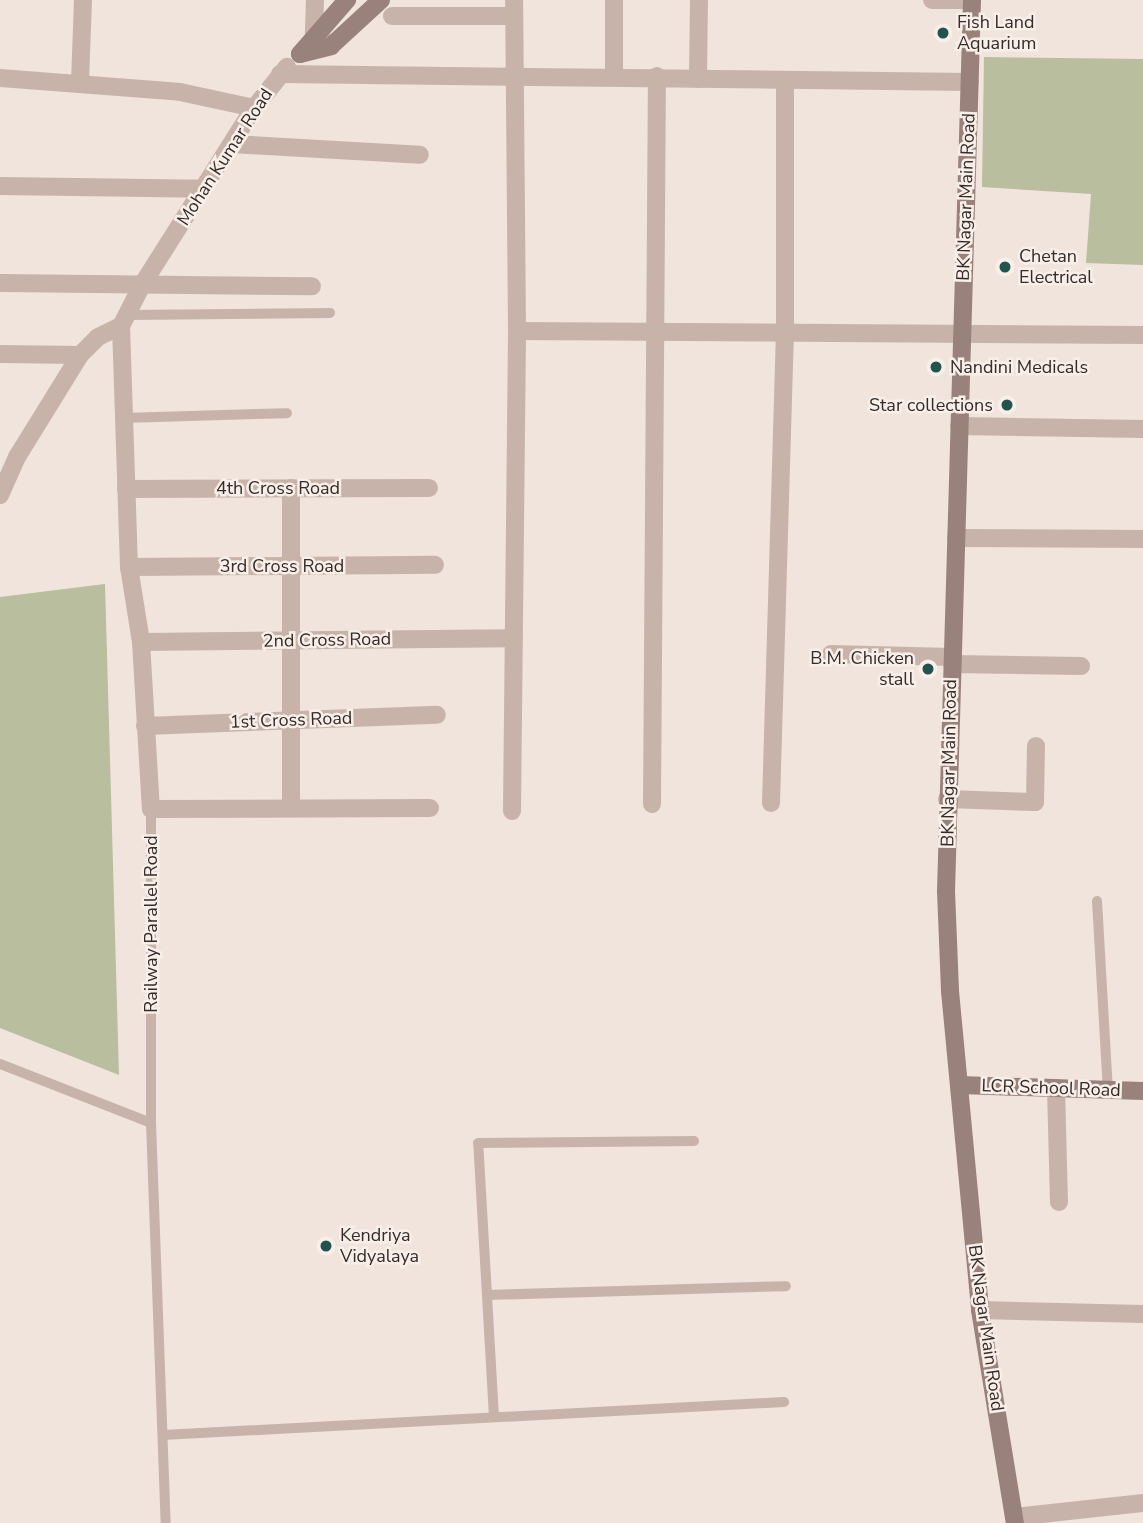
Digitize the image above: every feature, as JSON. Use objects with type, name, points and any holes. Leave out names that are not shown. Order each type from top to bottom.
[{"type":"street","points":[[80,82],[83,0]]},
{"type":"street","points":[[315,0],[314,33],[331,46]]},
{"type":"street","name":"Mohan Kumar Road","points":[[125,321],[142,285],[254,108],[280,74],[300,54],[314,33],[347,0]]},
{"type":"street","points":[[300,54],[331,46],[381,0]]},
{"type":"street","points":[[614,0],[614,76]]},
{"type":"street","points":[[698,79],[699,0]]},
{"type":"street","points":[[932,0],[972,0]]},
{"type":"street","name":"BK Nagar Main Road","points":[[972,0],[947,799],[950,991],[980,1310],[1014,1520]]},
{"type":"street","points":[[392,16],[514,8],[517,331],[512,811]]},
{"type":"street","points":[[280,74],[513,78],[657,76],[698,79],[970,82]]},
{"type":"street","points":[[652,804],[659,330],[657,76]]},
{"type":"street","points":[[0,78],[80,82],[180,92],[254,108]]},
{"type":"street","points":[[771,803],[785,332],[785,80]]},
{"type":"street","points":[[232,144],[420,155]]},
{"type":"street","points":[[0,186],[203,189]]},
{"type":"street","points":[[0,283],[312,286]]},
{"type":"street","points":[[0,495],[8,456],[80,355],[99,337],[125,321]]},
{"type":"street","name":"Railway Parallel Road","points":[[125,321],[123,418],[129,567],[141,642],[151,810]]},
{"type":"street","points":[[517,331],[962,331],[1143,335]]},
{"type":"street","points":[[0,354],[80,355]]},
{"type":"street","points":[[959,426],[1143,429]]},
{"type":"street","points":[[291,488],[291,808]]},
{"type":"street","name":"4th Cross Road","points":[[126,489],[429,488]]},
{"type":"street","points":[[956,538],[1143,538]]},
{"type":"street","name":"3rd Cross Road","points":[[129,567],[435,565]]},
{"type":"street","name":"2nd Cross Road","points":[[141,642],[514,638]]},
{"type":"street","points":[[831,654],[1081,666]]},
{"type":"street","name":"1st Cross Road","points":[[145,726],[437,715]]},
{"type":"street","points":[[947,799],[1035,802],[1036,746]]},
{"type":"street","points":[[151,810],[430,808]]},
{"type":"street","name":"LCR School Road","points":[[960,1084],[1143,1091]]},
{"type":"street","points":[[1056,1088],[1059,1202]]},
{"type":"street","points":[[980,1310],[1143,1314]]},
{"type":"street","points":[[1014,1520],[1143,1503]]},
{"type":"lane","points":[[125,321],[330,313]]},
{"type":"lane","points":[[123,418],[287,413]]},
{"type":"lane","name":"Railway Parallel Road","points":[[151,810],[151,1123],[166,1523]]},
{"type":"lane","points":[[1097,901],[1108,1089]]},
{"type":"lane","points":[[0,1064],[151,1123]]},
{"type":"lane","points":[[494,1417],[478,1143],[694,1141]]},
{"type":"lane","points":[[487,1295],[786,1286]]},
{"type":"lane","points":[[163,1435],[784,1402]]},
{"type":"green space","points":[[984,57],[1143,59],[1143,265],[1086,263],[1091,194],[982,187]]},
{"type":"green space","points":[[105,584],[119,1075],[0,1028],[0,597]]},
{"type":"place","name":"Fish Land Aquarium","points":[[943,33]]},
{"type":"place","name":"Chetan Electrical","points":[[1005,267]]},
{"type":"place","name":"Nandini Medicals","points":[[936,367]]},
{"type":"place","name":"Star collections","points":[[1007,405]]},
{"type":"place","name":"B.M. Chicken stall","points":[[928,669]]},
{"type":"place","name":"Kendriya Vidyalaya","points":[[326,1246]]}]
